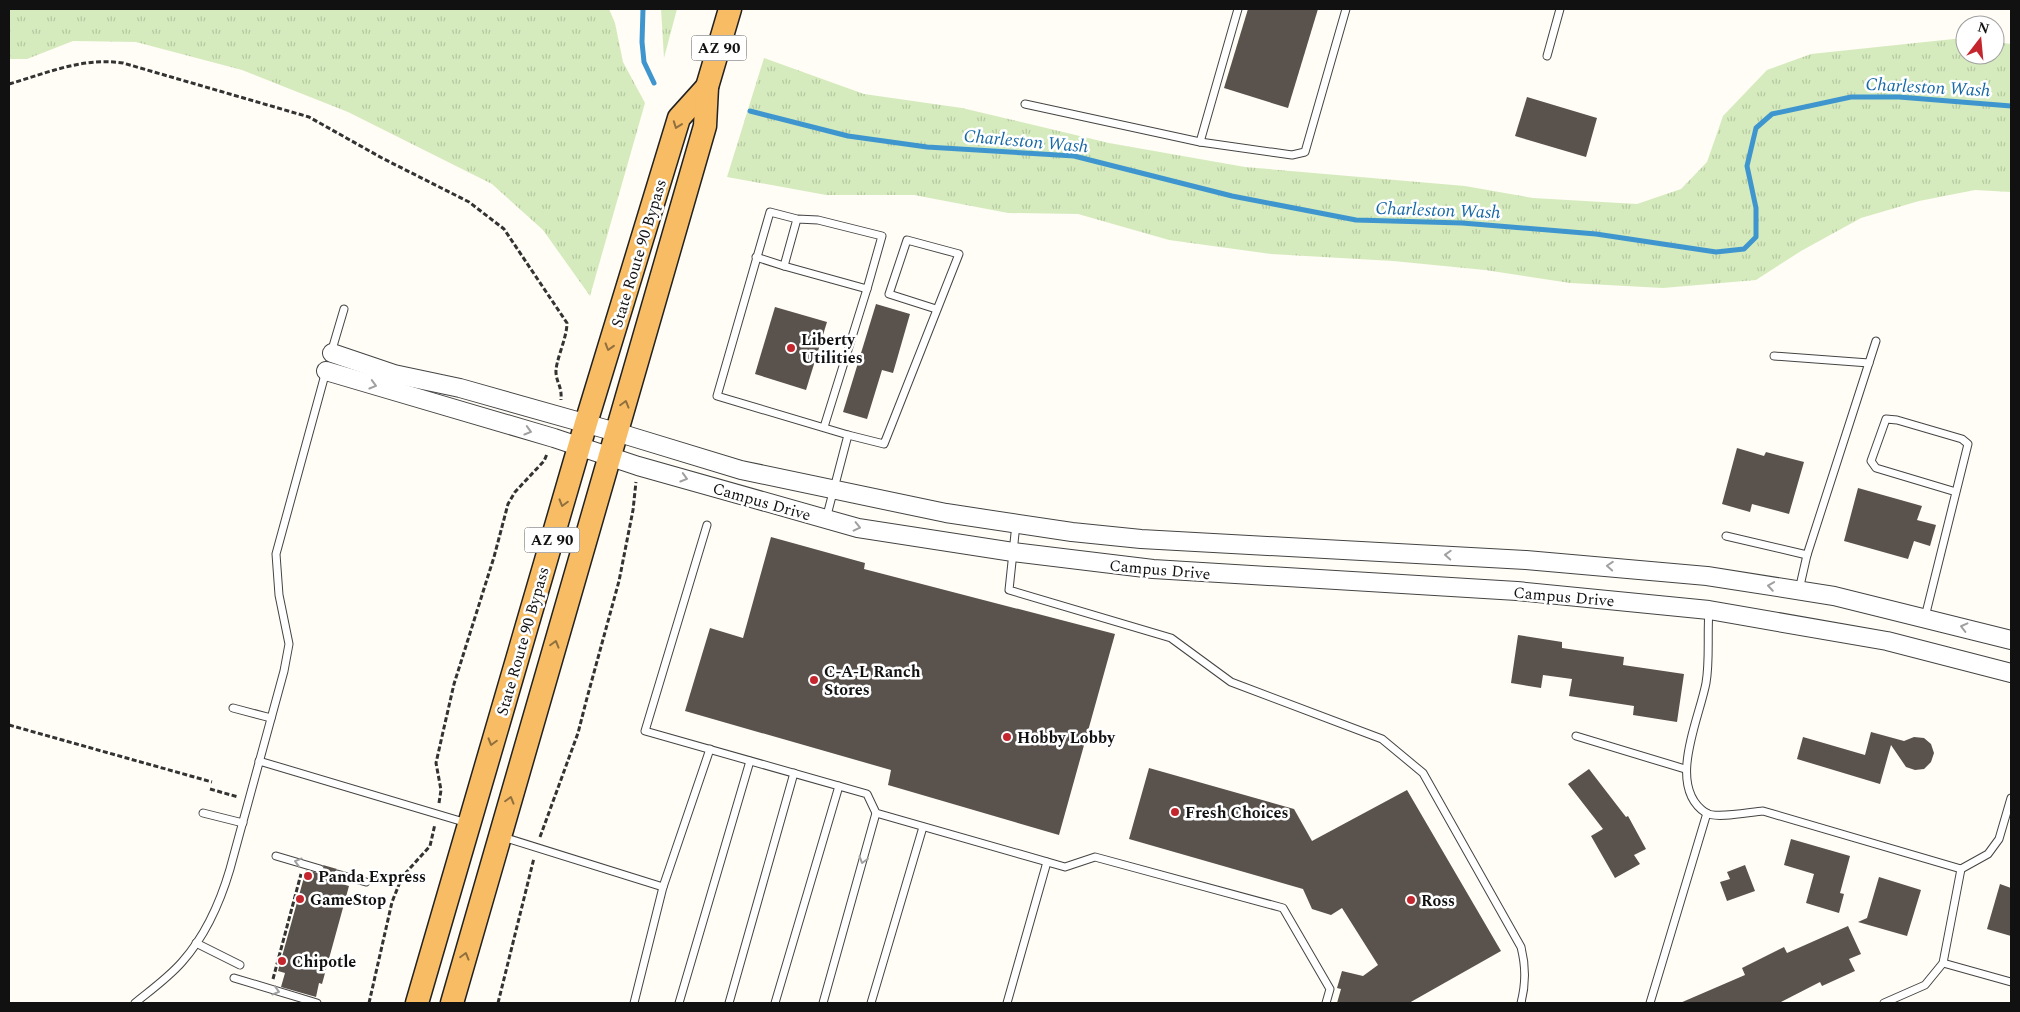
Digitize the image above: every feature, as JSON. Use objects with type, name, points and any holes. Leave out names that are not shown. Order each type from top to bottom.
[{"type":"highway","name":"State Route 90 Bypass","points":[[452,1003],[705,126],[707,87],[730,9]]},
{"type":"highway","name":"State Route 90 Bypass","points":[[417,1003],[586,423],[679,118],[707,87]]},
{"type":"street","name":"Campus Drive","points":[[332,353],[394,374],[460,388],[586,423],[741,470],[946,514],[1141,539],[1622,567],[1708,576],[1834,596],[1925,617],[2011,640]]},
{"type":"street","name":"Campus Drive","points":[[326,371],[554,438],[638,466],[858,528],[1013,552],[1153,569],[1517,591],[1709,610],[1887,641],[2011,673]]},
{"type":"lane","points":[[1200,142],[1238,9]]},
{"type":"lane","points":[[1025,104],[1200,142],[1292,155],[1305,152],[1346,9]]},
{"type":"lane","points":[[1547,56],[1560,9]]},
{"type":"lane","points":[[824,428],[882,236],[818,220],[797,219],[770,212],[716,396],[824,428],[848,435],[884,444],[959,254],[907,240],[889,294],[936,310]]},
{"type":"lane","points":[[784,266],[797,219]]},
{"type":"lane","points":[[756,257],[867,289]]},
{"type":"lane","points":[[136,1003],[182,963],[196,943],[220,900],[250,801],[270,718],[284,671],[289,644],[280,595],[276,554],[344,309]]},
{"type":"lane","points":[[1799,591],[1807,555],[1876,341]]},
{"type":"lane","points":[[1774,356],[1869,363]]},
{"type":"lane","points":[[1925,617],[1968,444],[1962,439],[1897,420],[1886,419],[1871,461],[1876,468],[1956,492]]},
{"type":"lane","points":[[826,519],[848,435]]},
{"type":"lane","points":[[1016,524],[1009,590],[1171,638],[1231,682],[1382,739],[1423,774],[1521,947],[1526,977],[1521,1003]]},
{"type":"lane","points":[[707,525],[645,731],[868,794],[876,813],[823,1003]]},
{"type":"lane","points":[[1726,536],[1807,555]]},
{"type":"lane","points":[[1709,610],[1706,682],[1685,769],[1691,797],[1707,813],[1723,816],[1741,812],[1763,811],[1961,869],[1988,854],[1999,839],[2011,798]]},
{"type":"lane","points":[[233,708],[270,718]]},
{"type":"lane","points":[[1576,736],[1685,769]]},
{"type":"lane","points":[[634,1003],[663,887],[710,749]]},
{"type":"lane","points":[[259,761],[468,824]]},
{"type":"lane","points":[[679,1003],[750,761]]},
{"type":"lane","points":[[729,1003],[794,773]]},
{"type":"lane","points":[[775,1003],[839,786]]},
{"type":"lane","points":[[203,813],[243,823]]},
{"type":"lane","points":[[876,813],[1065,867],[1095,857],[1283,908],[1330,989],[1326,1003]]},
{"type":"lane","points":[[1650,1003],[1707,813]]},
{"type":"lane","points":[[871,1003],[923,827]]},
{"type":"lane","points":[[500,836],[663,887]]},
{"type":"lane","points":[[276,856],[320,869]]},
{"type":"lane","points":[[1007,1003],[1047,862]]},
{"type":"lane","points":[[1884,1003],[1925,985],[1943,963],[1961,869]]},
{"type":"lane","points":[[337,874],[366,882]]},
{"type":"lane","points":[[196,943],[240,965]]},
{"type":"lane","points":[[1943,963],[2011,982]]},
{"type":"lane","points":[[234,978],[316,1003]]},
{"type":"path","points":[[9,84],[80,63],[106,61],[123,63],[309,117],[382,158],[469,202],[504,229],[567,323],[567,334],[556,372],[562,388],[559,417]]},
{"type":"path","points":[[369,1003],[392,902],[402,877],[430,846],[438,814],[441,790],[436,763],[443,732],[454,684],[494,557],[508,504],[515,492],[544,461],[554,438]]},
{"type":"path","points":[[498,1003],[536,847],[578,732],[617,590],[634,510],[638,466]]},
{"type":"path","points":[[9,725],[212,782]]},
{"type":"path","points":[[210,789],[250,801]]},
{"type":"path","points":[[270,989],[302,871]]},
{"type":"green space","points":[[9,9],[609,9],[615,23],[623,62],[645,103],[590,296],[543,230],[492,184],[348,112],[242,70],[136,42],[73,41],[27,59],[9,59]]},
{"type":"green space","points":[[661,9],[677,9],[664,58]]},
{"type":"green space","points":[[1955,39],[1955,65],[2005,65],[2005,43],[2011,44],[2011,192],[1975,190],[1919,201],[1861,218],[1801,251],[1756,280],[1663,288],[1570,283],[1485,270],[1393,261],[1271,254],[1169,240],[1078,214],[1008,213],[914,195],[826,195],[727,177],[764,58],[864,94],[962,108],[1109,143],[1245,167],[1465,186],[1533,198],[1637,204],[1681,189],[1707,162],[1723,116],[1767,70],[1811,54]]},
{"type":"building","points":[[1248,9],[1318,9],[1288,108],[1224,88]]},
{"type":"building","points":[[1527,97],[1597,118],[1586,157],[1515,136]]},
{"type":"building","points":[[876,304],[910,314],[893,373],[882,370],[867,419],[843,412]]},
{"type":"building","name":"Liberty Utilities","points":[[775,307],[827,322],[806,390],[755,374]]},
{"type":"building","points":[[1737,448],[1764,456],[1766,452],[1804,462],[1789,514],[1752,504],[1750,512],[1722,504]]},
{"type":"building","points":[[1858,488],[1922,506],[1917,520],[1936,525],[1930,546],[1914,541],[1908,559],[1844,541]]},
{"type":"building","points":[[771,537],[865,563],[864,569],[1115,634],[1059,835],[888,785],[891,770],[685,711],[710,628],[743,638]]},
{"type":"building","points":[[1518,635],[1562,642],[1562,648],[1624,657],[1623,665],[1684,674],[1677,722],[1633,715],[1634,706],[1569,696],[1572,679],[1543,675],[1541,688],[1511,683]]},
{"type":"building","points":[[1871,732],[1904,741],[1914,737],[1924,738],[1931,744],[1934,753],[1931,762],[1924,769],[1915,770],[1906,767],[1891,745],[1880,784],[1797,759],[1803,737],[1865,755]]},
{"type":"building","points":[[1149,768],[1294,809],[1312,841],[1407,790],[1501,951],[1409,1003],[1337,1003],[1341,989],[1337,988],[1342,971],[1363,976],[1378,965],[1342,908],[1331,915],[1312,909],[1303,889],[1129,839]]},
{"type":"building","points":[[1589,769],[1626,817],[1628,816],[1646,849],[1634,855],[1640,864],[1615,878],[1591,836],[1603,829],[1568,784]]},
{"type":"building","points":[[1791,839],[1850,856],[1840,893],[1844,894],[1839,913],[1806,903],[1814,874],[1784,865]]},
{"type":"building","points":[[323,865],[337,869],[332,873],[335,882],[349,886],[322,984],[319,983],[316,997],[281,987],[285,973],[278,971],[306,870],[322,874],[325,870]]},
{"type":"building","points":[[1745,865],[1755,891],[1727,901],[1720,882],[1730,879],[1727,872]]},
{"type":"building","points":[[1879,877],[1921,890],[1907,936],[1858,922],[1867,918]]},
{"type":"building","points":[[2000,884],[2011,888],[2011,936],[1987,929]]},
{"type":"building","points":[[1848,926],[1861,954],[1849,959],[1855,971],[1822,986],[1820,982],[1779,1003],[1680,1003],[1745,975],[1742,968],[1784,947],[1787,953]]},
{"type":"waterway","points":[[643,9],[642,42],[644,62],[654,83]]},
{"type":"waterway","name":"Charleston Wash","points":[[750,111],[848,136],[927,147],[1074,156],[1232,196],[1356,220],[1462,223],[1596,234],[1716,252],[1744,249],[1756,237],[1756,208],[1747,166],[1756,128],[1772,114],[1851,97],[1899,97],[2011,106]]},
{"type":"place","name":"Liberty Utilities","points":[[791,348]]},
{"type":"place","name":"C-A-L Ranch Stores","points":[[814,680]]},
{"type":"place","name":"Hobby Lobby","points":[[1007,737]]},
{"type":"place","name":"Fresh Choices","points":[[1175,812]]},
{"type":"place","name":"Panda Express","points":[[308,876]]},
{"type":"place","name":"GameStop","points":[[300,899]]},
{"type":"place","name":"Ross","points":[[1411,900]]},
{"type":"place","name":"Chipotle","points":[[282,961]]}]
